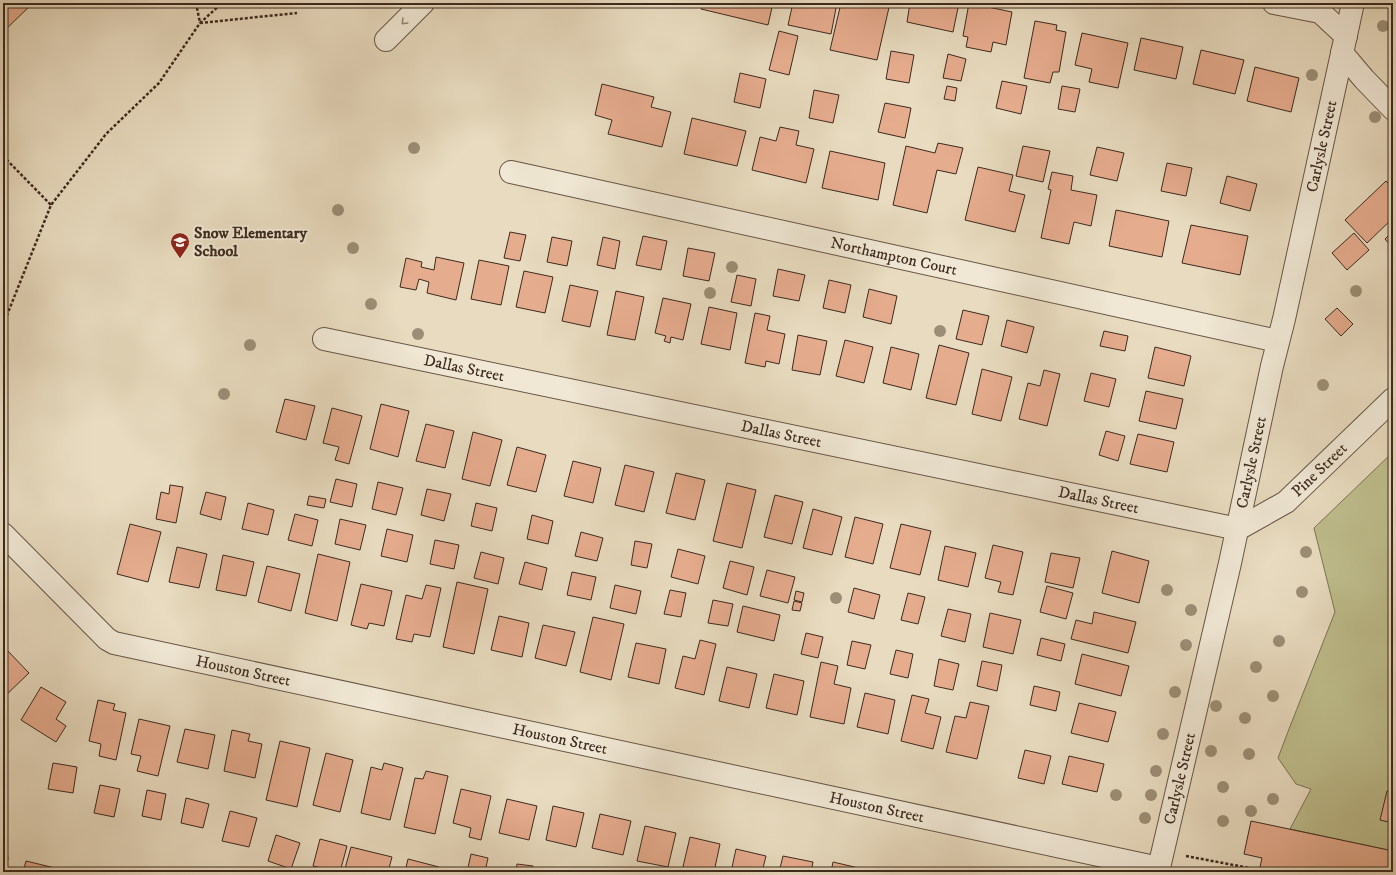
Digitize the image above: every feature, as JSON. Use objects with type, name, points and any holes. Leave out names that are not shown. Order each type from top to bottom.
[{"type":"street","points":[[386,40],[423,3]]},
{"type":"street","points":[[1274,3],[1320,12],[1344,44],[1364,79],[1393,109]]},
{"type":"street","name":"Carlysle Street","points":[[1158,870],[1238,529],[1353,3]]},
{"type":"street","name":"Northampton Court","points":[[510,172],[1278,341]]},
{"type":"street","name":"Dallas Street","points":[[324,339],[1238,529]]},
{"type":"street","name":"Pine Street","points":[[1238,529],[1286,502],[1393,399]]},
{"type":"street","name":"Houston Street","points":[[3,534],[107,639],[114,643],[1158,870]]},
{"type":"path","points":[[196,3],[200,23]]},
{"type":"path","points":[[3,326],[51,205],[106,134],[159,83],[200,23],[222,3]]},
{"type":"path","points":[[200,23],[297,13]]},
{"type":"path","points":[[3,156],[51,205]]},
{"type":"path","points":[[1180,854],[1260,870]]},
{"type":"shaded area","points":[[1393,452],[1393,851],[1290,829],[1311,789],[1296,784],[1278,758],[1335,612],[1314,528]]},
{"type":"building","points":[[3,3],[33,3],[3,32]]},
{"type":"building","points":[[703,3],[773,3],[768,25],[701,9]]},
{"type":"building","points":[[789,3],[837,3],[831,34],[788,25],[792,7],[788,7]]},
{"type":"building","points":[[841,3],[890,3],[877,60],[830,50]]},
{"type":"building","points":[[910,3],[959,3],[953,32],[907,22]]},
{"type":"building","points":[[969,3],[1012,12],[1006,45],[993,42],[991,52],[966,47],[968,37],[963,36]]},
{"type":"building","points":[[1035,21],[1057,25],[1056,30],[1066,32],[1059,72],[1053,72],[1050,83],[1024,78]]},
{"type":"building","points":[[779,31],[798,36],[789,75],[769,70]]},
{"type":"building","points":[[1082,33],[1128,43],[1118,88],[1089,82],[1092,69],[1075,65]]},
{"type":"building","points":[[1141,38],[1183,47],[1176,79],[1134,70]]},
{"type":"building","points":[[1201,50],[1244,60],[1235,94],[1193,84]]},
{"type":"building","points":[[891,51],[914,55],[909,83],[886,79]]},
{"type":"building","points":[[948,54],[966,59],[961,81],[943,78]]},
{"type":"building","points":[[1255,67],[1299,78],[1291,112],[1247,101]]},
{"type":"building","points":[[740,73],[766,79],[760,108],[734,102]]},
{"type":"building","points":[[1002,81],[1027,86],[1021,114],[996,108]]},
{"type":"building","points":[[602,84],[654,97],[651,107],[671,112],[662,147],[608,134],[612,120],[595,115]]},
{"type":"building","points":[[947,86],[957,88],[955,101],[944,99]]},
{"type":"building","points":[[1062,86],[1080,89],[1075,112],[1058,109]]},
{"type":"building","points":[[814,90],[839,95],[833,123],[809,118]]},
{"type":"building","points":[[885,103],[911,108],[905,138],[878,132]]},
{"type":"building","points":[[692,118],[746,131],[737,166],[684,154]]},
{"type":"building","points":[[780,127],[799,131],[796,145],[814,149],[806,183],[752,170],[760,137],[776,141]]},
{"type":"building","points":[[938,143],[963,148],[956,174],[937,170],[927,213],[893,205],[906,146],[935,153]]},
{"type":"building","points":[[1023,146],[1050,151],[1043,182],[1016,176]]},
{"type":"building","points":[[1097,147],[1124,153],[1117,181],[1090,175]]},
{"type":"building","points":[[830,151],[885,163],[878,200],[822,188]]},
{"type":"building","points":[[1167,163],[1192,168],[1186,196],[1161,191]]},
{"type":"building","points":[[978,167],[1013,175],[1009,191],[1025,195],[1015,232],[965,220]]},
{"type":"building","points":[[1052,172],[1073,176],[1071,190],[1097,195],[1091,226],[1074,222],[1069,244],[1041,238],[1051,190],[1048,189]]},
{"type":"building","points":[[1227,176],[1257,184],[1250,211],[1220,203]]},
{"type":"building","points":[[1386,181],[1393,189],[1393,218],[1367,243],[1345,220]]},
{"type":"building","points":[[1116,210],[1169,221],[1162,257],[1109,246]]},
{"type":"building","points":[[1191,225],[1248,236],[1240,275],[1182,263]]},
{"type":"building","points":[[1393,231],[1393,248],[1385,239]]},
{"type":"building","points":[[510,232],[526,235],[520,261],[504,258]]},
{"type":"building","points":[[1354,233],[1369,250],[1347,270],[1332,253]]},
{"type":"building","points":[[643,236],[667,241],[661,270],[636,265]]},
{"type":"building","points":[[552,237],[572,241],[567,266],[547,262]]},
{"type":"building","points":[[603,237],[620,241],[615,269],[597,265]]},
{"type":"building","points":[[688,248],[715,253],[709,281],[683,276]]},
{"type":"building","points":[[436,257],[464,263],[456,300],[427,293],[429,282],[419,279],[416,290],[400,287],[406,258],[422,262],[421,267],[434,270]]},
{"type":"building","points":[[479,260],[509,266],[501,305],[471,299]]},
{"type":"building","points":[[778,269],[805,275],[799,301],[773,296]]},
{"type":"building","points":[[524,271],[553,277],[545,313],[516,307]]},
{"type":"building","points":[[737,275],[756,279],[751,306],[731,302]]},
{"type":"building","points":[[829,280],[851,285],[845,313],[823,308]]},
{"type":"building","points":[[570,285],[598,291],[590,327],[562,321]]},
{"type":"building","points":[[869,289],[897,296],[891,324],[863,317]]},
{"type":"building","points":[[616,291],[644,297],[635,340],[607,335]]},
{"type":"building","points":[[663,298],[691,304],[683,340],[671,337],[670,343],[664,341],[666,336],[655,333]]},
{"type":"building","points":[[709,307],[737,313],[730,350],[701,344]]},
{"type":"building","points":[[1337,308],[1353,324],[1341,336],[1325,319]]},
{"type":"building","points":[[963,310],[989,316],[982,345],[956,339]]},
{"type":"building","points":[[755,313],[770,316],[767,330],[785,334],[779,364],[766,361],[765,367],[745,363]]},
{"type":"building","points":[[1007,320],[1034,327],[1027,353],[1001,346]]},
{"type":"building","points":[[1104,331],[1128,336],[1125,351],[1100,346]]},
{"type":"building","points":[[798,335],[827,341],[820,375],[792,370]]},
{"type":"building","points":[[845,340],[873,347],[864,383],[836,376]]},
{"type":"building","points":[[939,345],[969,353],[956,405],[926,398]]},
{"type":"building","points":[[891,347],[919,354],[911,390],[883,383]]},
{"type":"building","points":[[1155,347],[1191,356],[1184,386],[1148,378]]},
{"type":"building","points":[[982,369],[1012,377],[1001,421],[972,414]]},
{"type":"building","points":[[1044,370],[1060,374],[1047,426],[1019,419],[1028,383],[1040,386]]},
{"type":"building","points":[[1091,373],[1116,379],[1109,407],[1084,401]]},
{"type":"building","points":[[1146,391],[1183,399],[1176,429],[1139,421]]},
{"type":"building","points":[[285,399],[315,406],[306,440],[276,432]]},
{"type":"building","points":[[381,404],[409,411],[398,457],[370,449]]},
{"type":"building","points":[[332,408],[362,416],[349,464],[335,460],[339,447],[323,443]]},
{"type":"building","points":[[426,424],[454,431],[445,468],[416,461]]},
{"type":"building","points":[[1106,431],[1125,436],[1118,461],[1099,455]]},
{"type":"building","points":[[473,432],[502,440],[490,486],[462,479]]},
{"type":"building","points":[[1138,434],[1174,442],[1167,472],[1130,464]]},
{"type":"building","points":[[517,447],[546,455],[536,492],[507,485]]},
{"type":"building","points":[[573,461],[601,468],[593,503],[564,496]]},
{"type":"building","points":[[625,465],[654,472],[644,512],[615,505]]},
{"type":"building","points":[[676,473],[705,480],[695,520],[666,513]]},
{"type":"building","points":[[336,479],[357,484],[352,507],[330,502]]},
{"type":"building","points":[[378,482],[403,488],[396,515],[372,509]]},
{"type":"building","points":[[727,483],[756,490],[742,548],[713,541]]},
{"type":"building","points":[[170,485],[183,487],[176,523],[156,519],[161,492],[169,494]]},
{"type":"building","points":[[427,489],[451,494],[444,521],[421,515]]},
{"type":"building","points":[[206,492],[226,497],[221,520],[200,514]]},
{"type":"building","points":[[775,495],[803,502],[792,544],[764,537]]},
{"type":"building","points":[[309,496],[326,499],[324,508],[307,505]]},
{"type":"building","points":[[248,503],[274,510],[268,535],[242,529]]},
{"type":"building","points":[[476,503],[497,508],[492,531],[471,526]]},
{"type":"building","points":[[813,509],[842,517],[832,555],[803,548]]},
{"type":"building","points":[[295,514],[318,520],[312,546],[288,540]]},
{"type":"building","points":[[532,515],[553,521],[548,544],[527,539]]},
{"type":"building","points":[[855,517],[883,524],[873,564],[845,557]]},
{"type":"building","points":[[340,519],[366,525],[360,550],[335,544]]},
{"type":"building","points":[[130,524],[161,532],[148,582],[117,574]]},
{"type":"building","points":[[901,524],[931,531],[920,575],[890,568]]},
{"type":"building","points":[[387,529],[413,535],[407,562],[381,556]]},
{"type":"building","points":[[581,532],[603,538],[597,561],[575,556]]},
{"type":"building","points":[[435,540],[459,545],[454,569],[430,564]]},
{"type":"building","points":[[635,541],[652,544],[647,568],[631,565]]},
{"type":"building","points":[[993,545],[1023,552],[1013,595],[998,592],[1001,582],[985,578]]},
{"type":"building","points":[[945,546],[976,553],[968,587],[938,580]]},
{"type":"building","points":[[177,547],[207,554],[199,588],[169,582]]},
{"type":"building","points":[[678,549],[705,556],[698,584],[671,577]]},
{"type":"building","points":[[1112,551],[1149,561],[1139,603],[1102,593]]},
{"type":"building","points":[[481,552],[504,558],[498,584],[474,578]]},
{"type":"building","points":[[1051,553],[1080,558],[1073,588],[1045,582]]},
{"type":"building","points":[[318,554],[350,562],[337,621],[305,613]]},
{"type":"building","points":[[223,555],[254,562],[246,596],[216,590]]},
{"type":"building","points":[[730,561],[754,567],[747,595],[723,588]]},
{"type":"building","points":[[525,562],[547,568],[542,590],[519,584]]},
{"type":"building","points":[[267,566],[300,574],[291,611],[258,602]]},
{"type":"building","points":[[767,570],[795,577],[788,603],[760,596]]},
{"type":"building","points":[[572,572],[596,577],[591,600],[567,595]]},
{"type":"building","points":[[457,582],[488,589],[474,654],[443,647]]},
{"type":"building","points":[[361,584],[392,591],[384,626],[369,623],[367,629],[351,625]]},
{"type":"building","points":[[426,585],[441,588],[430,637],[414,634],[412,642],[396,639],[406,595],[422,599]]},
{"type":"building","points":[[615,585],[641,591],[636,614],[610,608]]},
{"type":"building","points":[[1047,586],[1073,593],[1066,619],[1040,612]]},
{"type":"building","points":[[854,588],[880,595],[874,619],[848,612]]},
{"type":"building","points":[[670,590],[686,593],[681,617],[664,614]]},
{"type":"building","points":[[796,591],[804,593],[802,602],[794,600]]},
{"type":"building","points":[[908,593],[925,597],[918,624],[901,620]]},
{"type":"building","points":[[713,600],[733,604],[728,626],[708,623]]},
{"type":"building","points":[[794,601],[802,603],[800,611],[792,610]]},
{"type":"building","points":[[743,606],[780,615],[774,641],[737,632]]},
{"type":"building","points":[[948,609],[971,614],[965,642],[941,636]]},
{"type":"building","points":[[1094,612],[1136,622],[1128,653],[1071,639],[1076,620],[1092,624]]},
{"type":"building","points":[[990,613],[1021,620],[1013,654],[983,647]]},
{"type":"building","points":[[499,616],[529,623],[522,657],[491,650]]},
{"type":"building","points":[[593,617],[624,624],[611,680],[580,672]]},
{"type":"building","points":[[543,625],[575,632],[566,666],[535,658]]},
{"type":"building","points":[[806,633],[823,637],[818,658],[801,654]]},
{"type":"building","points":[[1041,638],[1065,644],[1061,661],[1037,655]]},
{"type":"building","points":[[700,640],[716,644],[704,695],[675,688],[683,656],[695,659]]},
{"type":"building","points":[[852,641],[871,645],[865,669],[847,665]]},
{"type":"building","points":[[636,643],[666,649],[659,684],[628,677]]},
{"type":"building","points":[[6,649],[29,673],[3,698],[3,652]]},
{"type":"building","points":[[896,650],[913,654],[908,678],[890,674]]},
{"type":"building","points":[[1082,654],[1129,666],[1121,696],[1075,684]]},
{"type":"building","points":[[939,659],[959,664],[953,690],[934,686]]},
{"type":"building","points":[[982,661],[1002,665],[997,691],[977,686]]},
{"type":"building","points":[[821,662],[838,666],[834,684],[851,688],[844,724],[810,717]]},
{"type":"building","points":[[727,667],[757,674],[749,708],[719,701]]},
{"type":"building","points":[[774,674],[804,681],[797,715],[766,708]]},
{"type":"building","points":[[1034,686],[1060,692],[1056,711],[1030,705]]},
{"type":"building","points":[[41,687],[66,702],[56,719],[66,726],[56,742],[21,720]]},
{"type":"building","points":[[865,693],[895,700],[888,734],[857,727]]},
{"type":"building","points":[[912,695],[929,699],[925,713],[941,717],[933,749],[901,741]]},
{"type":"building","points":[[98,700],[115,704],[113,710],[126,713],[116,760],[99,756],[101,744],[89,741]]},
{"type":"building","points":[[970,702],[989,706],[977,759],[946,752],[955,716],[966,718]]},
{"type":"building","points":[[1079,703],[1116,712],[1108,742],[1071,733]]},
{"type":"building","points":[[139,719],[170,726],[158,776],[137,771],[141,756],[131,754]]},
{"type":"building","points":[[3,728],[8,734],[3,738]]},
{"type":"building","points":[[185,729],[215,735],[208,769],[177,762]]},
{"type":"building","points":[[232,730],[250,734],[248,741],[262,744],[255,778],[224,771]]},
{"type":"building","points":[[280,741],[310,748],[297,807],[266,800]]},
{"type":"building","points":[[1025,750],[1051,756],[1044,784],[1018,778]]},
{"type":"building","points":[[326,753],[353,760],[340,812],[313,805]]},
{"type":"building","points":[[1069,756],[1104,764],[1097,792],[1062,784]]},
{"type":"building","points":[[53,763],[77,767],[73,793],[48,789]]},
{"type":"building","points":[[384,763],[403,768],[390,820],[361,813],[371,767],[382,770]]},
{"type":"building","points":[[426,771],[448,776],[435,834],[404,827],[415,778],[423,779]]},
{"type":"building","points":[[100,785],[120,789],[114,817],[94,813]]},
{"type":"building","points":[[461,789],[491,796],[481,840],[469,837],[471,828],[453,823]]},
{"type":"building","points":[[147,790],[166,794],[161,820],[142,816]]},
{"type":"building","points":[[1387,791],[1393,793],[1393,823],[1380,820]]},
{"type":"building","points":[[186,798],[209,804],[203,828],[181,823]]},
{"type":"building","points":[[507,799],[537,806],[529,840],[499,833]]},
{"type":"building","points":[[553,806],[584,813],[576,847],[546,840]]},
{"type":"building","points":[[230,811],[257,818],[249,847],[222,841]]},
{"type":"building","points":[[600,814],[631,821],[623,855],[592,848]]},
{"type":"building","points":[[1251,821],[1393,851],[1393,872],[1259,872],[1262,858],[1244,854]]},
{"type":"building","points":[[645,826],[676,833],[668,867],[637,861]]},
{"type":"building","points":[[276,835],[300,843],[291,869],[268,861]]},
{"type":"building","points":[[690,837],[720,844],[714,872],[682,871]]},
{"type":"building","points":[[320,839],[347,846],[340,872],[313,866]]},
{"type":"building","points":[[351,847],[392,857],[388,872],[344,872]]},
{"type":"building","points":[[736,849],[766,856],[762,872],[731,872]]},
{"type":"building","points":[[471,854],[488,858],[485,872],[467,872]]},
{"type":"building","points":[[3,856],[8,857],[6,872],[3,872]]},
{"type":"building","points":[[783,856],[813,862],[811,872],[779,872]]},
{"type":"building","points":[[408,859],[439,867],[437,872],[405,872]]},
{"type":"building","points":[[26,861],[55,868],[54,872],[23,872]]},
{"type":"building","points":[[833,862],[863,869],[863,872],[831,872]]},
{"type":"building","points":[[517,864],[533,866],[532,872],[516,872]]},
{"type":"place","name":"Snow Elementary School","points":[[180,259]]}]
